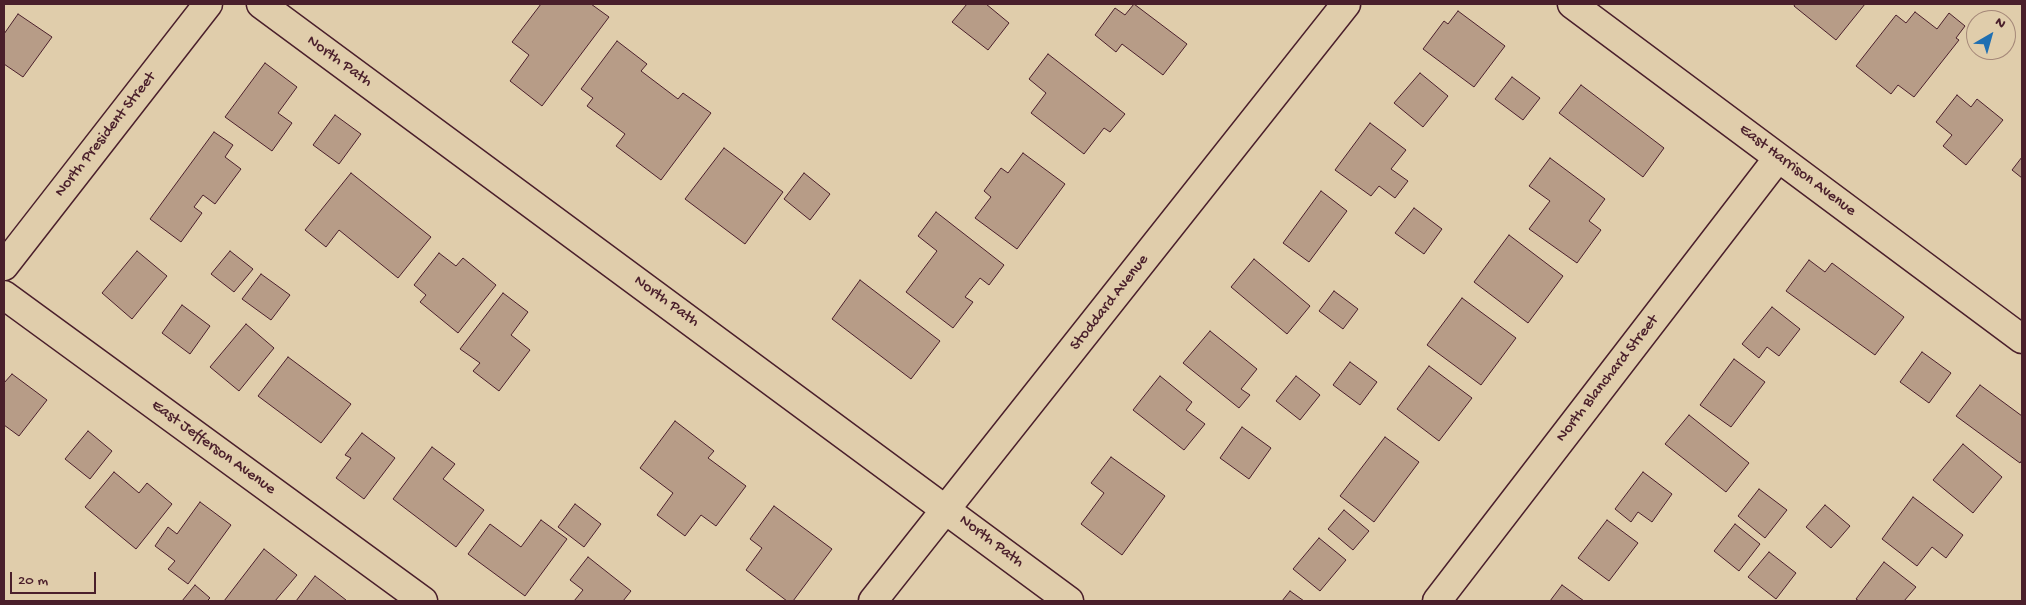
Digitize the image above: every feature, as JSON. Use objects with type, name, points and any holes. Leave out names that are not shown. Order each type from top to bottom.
[{"type":"street","name":"North President Street","points":[[4,266],[208,4]]},
{"type":"street","name":"North Path","points":[[261,4],[1070,601]]},
{"type":"street","name":"Stoddard Avenue","points":[[873,601],[1346,4]]},
{"type":"street","name":"East Harrison Avenue","points":[[1572,4],[2022,339]]},
{"type":"street","name":"North Blanchard Street","points":[[1437,601],[1778,158]]},
{"type":"street","name":"East Jefferson Avenue","points":[[4,295],[423,601]]},
{"type":"building","points":[[541,4],[591,4],[609,17],[542,106],[510,81],[529,55],[512,42]]},
{"type":"building","points":[[967,4],[986,4],[1009,23],[988,50],[952,22]]},
{"type":"building","points":[[1134,4],[1187,44],[1163,75],[1122,44],[1116,52],[1095,35],[1115,8],[1125,15]]},
{"type":"building","points":[[1795,4],[1865,4],[1836,40],[1794,6]]},
{"type":"building","points":[[1458,11],[1505,46],[1474,87],[1423,49],[1444,21],[1448,24]]},
{"type":"building","points":[[1915,12],[1937,29],[1949,13],[1965,26],[1956,38],[1959,40],[1914,97],[1898,85],[1891,94],[1856,66],[1896,15],[1906,23]]},
{"type":"building","points":[[18,14],[52,37],[23,77],[4,64],[4,34]]},
{"type":"building","points":[[617,41],[647,64],[641,71],[678,99],[683,93],[711,113],[661,180],[616,146],[625,134],[587,106],[593,98],[581,89]]},
{"type":"building","points":[[1048,54],[1125,114],[1110,132],[1104,128],[1084,154],[1031,113],[1046,93],[1029,79]]},
{"type":"building","points":[[265,63],[297,87],[278,113],[292,123],[272,151],[225,117]]},
{"type":"building","points":[[1420,73],[1448,96],[1423,127],[1394,103]]},
{"type":"building","points":[[1512,77],[1540,98],[1523,120],[1495,99]]},
{"type":"building","points":[[1581,85],[1664,148],[1643,177],[1559,113]]},
{"type":"building","points":[[1957,95],[1971,107],[1977,99],[2003,120],[1966,165],[1943,146],[1952,135],[1936,122]]},
{"type":"building","points":[[335,115],[361,134],[339,164],[313,145]]},
{"type":"building","points":[[1370,123],[1406,150],[1391,169],[1408,181],[1395,198],[1379,186],[1371,196],[1335,170]]},
{"type":"building","points":[[214,132],[233,145],[225,157],[241,169],[215,204],[203,195],[194,207],[202,213],[181,242],[150,219]]},
{"type":"building","points":[[724,148],[783,192],[745,244],[685,199]]},
{"type":"building","points":[[1023,153],[1065,184],[1017,249],[975,218],[991,197],[984,191],[1001,168],[1008,173]]},
{"type":"building","points":[[2022,157],[2022,178],[2012,170]]},
{"type":"building","points":[[1550,158],[1605,199],[1589,221],[1601,230],[1577,263],[1529,229],[1550,201],[1529,186]]},
{"type":"building","points":[[351,173],[431,237],[398,278],[339,230],[326,247],[305,230]]},
{"type":"building","points":[[804,173],[830,194],[810,220],[784,199]]},
{"type":"building","points":[[1321,191],[1347,211],[1309,262],[1283,243]]},
{"type":"building","points":[[1414,208],[1442,229],[1424,254],[1395,233]]},
{"type":"building","points":[[936,212],[1004,265],[989,285],[980,278],[965,297],[973,302],[953,328],[906,292],[937,251],[918,236]]},
{"type":"building","points":[[1509,235],[1563,276],[1528,323],[1474,282]]},
{"type":"building","points":[[137,251],[167,276],[132,319],[102,293]]},
{"type":"building","points":[[230,251],[253,269],[234,292],[211,274]]},
{"type":"building","points":[[439,253],[456,266],[463,258],[496,285],[458,333],[420,302],[426,295],[414,285]]},
{"type":"building","points":[[1254,259],[1310,306],[1287,334],[1231,287]]},
{"type":"building","points":[[1809,260],[1825,272],[1832,263],[1904,317],[1875,355],[1786,291]]},
{"type":"building","points":[[261,274],[290,295],[271,320],[242,299]]},
{"type":"building","points":[[860,280],[940,341],[911,379],[832,319]]},
{"type":"building","points":[[1334,291],[1358,309],[1343,329],[1319,311]]},
{"type":"building","points":[[503,293],[528,312],[511,335],[530,350],[499,391],[473,371],[480,363],[460,349]]},
{"type":"building","points":[[1462,298],[1516,338],[1481,385],[1427,345]]},
{"type":"building","points":[[182,305],[210,326],[190,354],[162,333]]},
{"type":"building","points":[[1772,307],[1800,329],[1779,356],[1767,347],[1759,358],[1742,344]]},
{"type":"building","points":[[246,324],[274,348],[239,391],[210,367]]},
{"type":"building","points":[[1210,331],[1257,369],[1241,389],[1250,395],[1239,408],[1183,363]]},
{"type":"building","points":[[1922,352],[1951,373],[1929,403],[1900,382]]},
{"type":"building","points":[[288,357],[351,404],[321,443],[258,396]]},
{"type":"building","points":[[1734,359],[1765,382],[1731,427],[1700,405]]},
{"type":"building","points":[[1350,362],[1377,382],[1360,405],[1333,385]]},
{"type":"building","points":[[1429,366],[1472,398],[1439,441],[1397,409]]},
{"type":"building","points":[[12,374],[47,400],[19,436],[4,425],[4,383]]},
{"type":"building","points":[[1160,376],[1192,402],[1186,410],[1205,424],[1184,450],[1133,410]]},
{"type":"building","points":[[1296,376],[1320,395],[1300,420],[1276,401]]},
{"type":"building","points":[[1980,385],[2022,416],[2022,460],[2020,463],[1956,416]]},
{"type":"building","points":[[1689,415],[1749,463],[1726,492],[1665,444]]},
{"type":"building","points":[[675,421],[714,451],[708,458],[746,486],[716,526],[701,515],[685,536],[657,515],[673,493],[640,468]]},
{"type":"building","points":[[1242,427],[1271,448],[1249,479],[1220,458]]},
{"type":"building","points":[[88,431],[112,451],[90,479],[65,459]]},
{"type":"building","points":[[362,433],[395,458],[364,499],[336,478],[351,458],[345,455]]},
{"type":"building","points":[[1385,437],[1419,462],[1374,522],[1340,496]]},
{"type":"building","points":[[1963,444],[2002,477],[1973,513],[1933,480]]},
{"type":"building","points":[[432,447],[455,464],[443,479],[484,510],[456,547],[393,499]]},
{"type":"building","points":[[1111,457],[1165,496],[1122,555],[1081,524],[1104,493],[1091,483]]},
{"type":"building","points":[[114,472],[139,493],[147,483],[172,504],[136,549],[85,507]]},
{"type":"building","points":[[1643,472],[1672,494],[1652,522],[1638,512],[1631,522],[1615,509]]},
{"type":"building","points":[[1759,489],[1787,510],[1765,538],[1738,516]]},
{"type":"building","points":[[1913,497],[1963,535],[1946,558],[1932,547],[1917,566],[1882,539]]},
{"type":"building","points":[[200,502],[231,525],[188,584],[168,569],[175,561],[155,546],[168,527],[177,534]]},
{"type":"building","points":[[575,504],[601,524],[584,547],[558,527]]},
{"type":"building","points":[[1825,505],[1850,526],[1831,548],[1806,527]]},
{"type":"building","points":[[774,506],[832,549],[793,601],[787,601],[746,570],[762,548],[750,539]]},
{"type":"building","points":[[1344,510],[1369,531],[1353,550],[1328,529]]},
{"type":"building","points":[[541,520],[567,539],[525,596],[468,554],[490,524],[521,547]]},
{"type":"building","points":[[1607,520],[1638,543],[1609,581],[1578,558]]},
{"type":"building","points":[[1735,524],[1760,544],[1739,571],[1714,551]]},
{"type":"building","points":[[1319,538],[1346,560],[1320,591],[1293,569]]},
{"type":"building","points":[[264,549],[297,575],[275,601],[224,601]]},
{"type":"building","points":[[1769,552],[1796,573],[1776,599],[1748,577]]},
{"type":"building","points":[[588,557],[631,591],[623,601],[574,601],[583,590],[570,580]]},
{"type":"building","points":[[1884,562],[1916,587],[1904,601],[1859,601],[1856,599]]},
{"type":"building","points":[[315,576],[346,600],[296,601]]},
{"type":"building","points":[[195,585],[210,598],[207,601],[182,601]]},
{"type":"building","points":[[1562,585],[1584,601],[1550,601]]},
{"type":"building","points":[[1290,591],[1304,601],[1282,601]]}]
